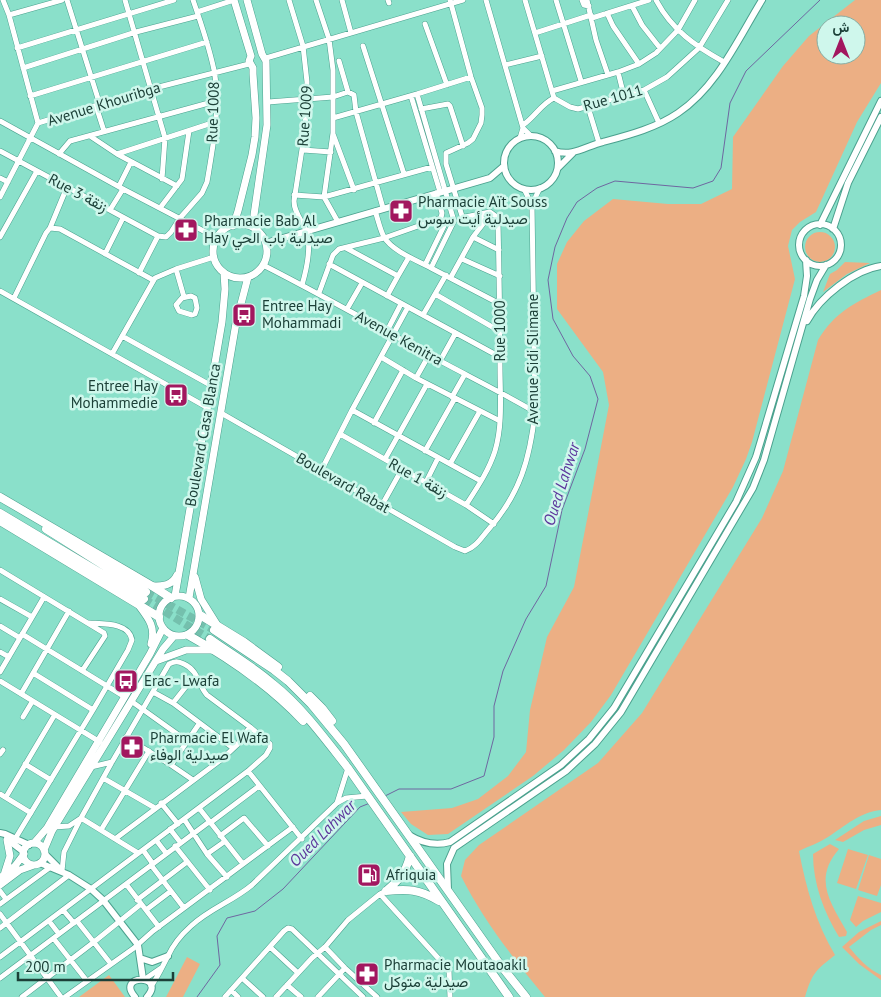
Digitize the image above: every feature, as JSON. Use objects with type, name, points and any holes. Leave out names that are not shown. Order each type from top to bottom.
[{"type":"highway","points":[[0,497],[173,597]]},
{"type":"highway","points":[[0,502],[143,599],[159,617]]},
{"type":"highway","points":[[0,512],[143,599]]},
{"type":"highway","points":[[0,521],[143,599]]},
{"type":"highway","points":[[200,615],[215,627],[270,660],[322,708],[355,754],[357,763],[390,810],[502,967],[526,997]]},
{"type":"highway","points":[[188,635],[216,650],[270,689],[313,731],[338,762],[348,768]]},
{"type":"highway","points":[[210,639],[257,670],[277,687],[308,719],[348,768],[509,997]]},
{"type":"highway","points":[[383,892],[400,879],[405,872],[410,856]]},
{"type":"highway","points":[[383,892],[420,891],[443,903]]},
{"type":"main road","points":[[233,226],[252,155],[256,118],[251,56],[234,0]]},
{"type":"main road","points":[[247,0],[264,59],[268,102],[266,144],[254,216],[258,232]]},
{"type":"main road","points":[[251,56],[256,52],[264,59]]},
{"type":"main road","points":[[251,66],[261,69],[264,59]]},
{"type":"main road","points":[[242,225],[251,227],[258,232],[266,243],[266,258],[263,265],[257,272],[248,277],[232,276],[224,273],[216,264],[214,257],[214,246],[222,231],[233,226],[242,225]]},
{"type":"main road","name":"Boulevard Casa Blanca","points":[[173,597],[212,386],[222,322],[225,289],[224,273]]},
{"type":"main road","name":"Boulevard Casa Blanca","points":[[189,598],[236,323],[248,277]]},
{"type":"main road","points":[[194,570],[201,599],[215,627]]},
{"type":"main road","points":[[152,586],[163,586],[171,583],[179,572]]},
{"type":"main road","points":[[173,597],[189,598],[194,602],[200,615],[199,623],[195,630],[188,635],[174,636],[163,628],[159,617],[162,606],[173,597]]},
{"type":"main road","points":[[143,599],[154,631],[150,654]]},
{"type":"main road","points":[[128,699],[163,628]]},
{"type":"main road","points":[[2,876],[15,866],[31,844],[48,828],[128,699],[166,644],[174,636]]},
{"type":"main road","points":[[155,661],[186,650],[216,650]]},
{"type":"main road","points":[[0,885],[20,870],[37,864],[44,859],[48,838],[91,767],[101,743]]},
{"type":"main road","points":[[2,876],[10,856],[7,840]]},
{"type":"main road","points":[[31,844],[40,844],[45,852]]},
{"type":"main road","points":[[24,853],[27,862],[37,864]]},
{"type":"street","points":[[3,0],[38,123]]},
{"type":"street","points":[[9,16],[62,0]]},
{"type":"street","points":[[67,0],[92,77],[104,131]]},
{"type":"street","points":[[125,0],[136,32],[165,138],[162,179]]},
{"type":"street","points":[[17,48],[174,0]]},
{"type":"street","name":"Rue 1008","points":[[157,235],[164,237],[169,234],[202,193],[208,182],[215,122],[214,72],[207,42],[193,0]]},
{"type":"street","points":[[23,68],[198,14],[234,0]]},
{"type":"street","name":"Rue 1009","points":[[289,0],[304,46],[308,82],[303,150],[294,195],[295,211],[306,232]]},
{"type":"street","points":[[316,0],[329,39],[333,70],[333,133],[324,197],[338,222]]},
{"type":"street","points":[[342,0],[351,33]]},
{"type":"street","points":[[264,59],[450,2],[463,0]]},
{"type":"street","points":[[486,0],[523,126],[531,136]]},
{"type":"street","points":[[520,138],[523,126],[533,118],[545,102],[554,98],[526,0]]},
{"type":"street","points":[[556,0],[581,81]]},
{"type":"street","points":[[582,0],[584,5],[589,6]]},
{"type":"street","points":[[587,0],[596,40],[608,75]]},
{"type":"street","points":[[622,0],[625,8]]},
{"type":"street","points":[[535,33],[649,0]]},
{"type":"street","points":[[656,0],[663,13],[678,30],[699,48],[724,62]]},
{"type":"street","points":[[688,0],[692,6]]},
{"type":"street","points":[[552,91],[581,81],[618,72],[639,64],[652,56],[678,30],[696,0]]},
{"type":"street","name":"Rue 1011","points":[[554,98],[574,108],[588,107],[644,90],[666,77],[699,48],[728,0]]},
{"type":"street","points":[[557,169],[573,153],[599,143],[644,130],[678,113],[700,95],[714,78],[762,0]]},
{"type":"street","points":[[450,2],[471,77],[482,108],[481,123],[473,139],[464,146],[445,155],[453,188]]},
{"type":"street","points":[[632,6],[642,25],[660,48]]},
{"type":"street","points":[[607,13],[613,26],[639,64]]},
{"type":"street","points":[[425,24],[447,85]]},
{"type":"street","points":[[30,96],[207,42]]},
{"type":"street","points":[[363,46],[404,174]]},
{"type":"street","points":[[505,65],[542,56]]},
{"type":"street","points":[[338,61],[348,92],[354,95],[356,112],[383,208]]},
{"type":"street","name":"Avenue Khouribga","points":[[0,197],[38,123],[214,72],[251,66]]},
{"type":"street","points":[[618,72],[624,96]]},
{"type":"street","points":[[333,118],[471,77]]},
{"type":"street","points":[[644,90],[659,123]]},
{"type":"street","points":[[268,102],[334,97],[348,92]]},
{"type":"street","points":[[414,95],[421,109],[440,192],[441,218],[444,226],[425,265]]},
{"type":"street","points":[[414,95],[432,167],[440,192],[454,221],[431,268]]},
{"type":"street","points":[[59,154],[70,141],[216,101]]},
{"type":"street","points":[[820,225],[881,101]]},
{"type":"street","points":[[421,109],[448,104],[464,146]]},
{"type":"street","points":[[588,107],[599,143]]},
{"type":"street","points":[[833,229],[848,183],[881,117]]},
{"type":"street","points":[[0,121],[121,188],[217,238]]},
{"type":"street","points":[[117,154],[215,122]]},
{"type":"street","points":[[160,208],[183,176],[189,131]]},
{"type":"street","points":[[333,133],[354,190]]},
{"type":"street","points":[[90,136],[117,154],[177,186]]},
{"type":"street","points":[[531,136],[547,141],[555,151],[558,162],[553,178],[547,185],[530,190],[515,185],[509,180],[504,166],[505,154],[510,145],[520,138],[531,136]]},
{"type":"street","points":[[303,150],[331,152]]},
{"type":"street","name":"Rue 3 زنقة","points":[[0,151],[157,235]]},
{"type":"street","points":[[555,151],[573,153]]},
{"type":"street","points":[[110,210],[131,162]]},
{"type":"street","points":[[490,178],[504,166]]},
{"type":"street","points":[[294,195],[324,197],[432,167]]},
{"type":"street","points":[[0,237],[37,172]]},
{"type":"street","points":[[0,178],[8,182]]},
{"type":"street","points":[[266,243],[490,178],[509,180]]},
{"type":"street","points":[[14,298],[50,228],[67,187]]},
{"type":"street","name":"Rue 1000","points":[[453,188],[462,216],[490,212],[497,217],[498,222],[501,332],[500,421],[495,450],[481,481],[466,504]]},
{"type":"street","name":"Avenue Sidi Slimane","points":[[532,205],[540,188]]},
{"type":"street","name":"Avenue Sidi Slimane","points":[[465,550],[478,542],[494,524],[520,482],[529,454],[535,412],[532,205],[524,189]]},
{"type":"street","points":[[375,211],[384,238],[392,246],[409,257],[500,304]]},
{"type":"street","points":[[423,315],[435,294],[462,259],[473,237],[484,221],[477,214]]},
{"type":"street","points":[[105,254],[124,218]]},
{"type":"street","points":[[319,293],[335,252],[384,238],[441,218]]},
{"type":"street","points":[[820,225],[833,229],[839,236],[840,251],[836,259],[826,265],[816,266],[806,260],[800,252],[801,238],[809,228],[820,225]]},
{"type":"street","points":[[50,228],[60,229],[153,280]]},
{"type":"street","points":[[302,285],[308,262],[306,232]]},
{"type":"street","points":[[139,272],[157,235]]},
{"type":"street","points":[[473,237],[499,250]]},
{"type":"street","points":[[345,248],[398,276]]},
{"type":"street","points":[[112,354],[153,280],[162,274],[214,257]]},
{"type":"street","points":[[387,296],[409,257]]},
{"type":"street","points":[[462,259],[500,276]]},
{"type":"street","points":[[407,834],[431,843],[442,844],[450,842],[561,765],[589,739],[614,708],[736,502],[750,473],[804,296],[807,276],[806,260]]},
{"type":"street","points":[[330,264],[454,334],[500,357]]},
{"type":"street","name":"Avenue Kenitra","points":[[263,265],[319,293],[535,412]]},
{"type":"street","points":[[449,891],[446,869],[452,850],[566,771],[581,758],[609,728],[632,694],[752,488],[764,460],[815,285],[826,265]]},
{"type":"street","points":[[802,331],[809,316],[827,296],[853,276],[881,266]]},
{"type":"street","points":[[176,269],[184,297]]},
{"type":"street","points":[[347,309],[362,283]]},
{"type":"street","points":[[0,291],[208,409]]},
{"type":"street","points":[[435,294],[501,332]]},
{"type":"street","points":[[191,296],[195,298],[197,308],[194,314],[189,315],[177,308],[176,303],[184,297],[191,296]]},
{"type":"street","points":[[387,331],[401,304]]},
{"type":"street","points":[[321,470],[408,307]]},
{"type":"street","points":[[440,361],[454,334]]},
{"type":"street","points":[[122,336],[212,386]]},
{"type":"street","points":[[416,378],[429,355]]},
{"type":"street","points":[[381,357],[453,398],[500,421]]},
{"type":"street","points":[[374,423],[403,370]]},
{"type":"street","points":[[425,451],[465,374]]},
{"type":"street","points":[[385,459],[428,384]]},
{"type":"street","points":[[352,410],[481,481]]},
{"type":"street","points":[[450,464],[480,411]]},
{"type":"street","name":"Boulevard Rabat","points":[[221,413],[455,547],[465,550]]},
{"type":"street","name":"Rue 1 زنقة","points":[[340,434],[466,504],[494,524]]},
{"type":"street","points":[[426,482],[438,458]]},
{"type":"street","points":[[382,505],[402,469]]},
{"type":"street","points":[[0,570],[103,632],[105,635],[82,671]]},
{"type":"street","points":[[0,672],[44,597]]},
{"type":"street","points":[[0,599],[32,617]]},
{"type":"street","points":[[21,694],[70,611]]},
{"type":"street","points":[[15,839],[128,650],[132,637],[129,632],[115,625],[89,623]]},
{"type":"street","points":[[0,626],[46,650],[128,699],[187,741]]},
{"type":"street","points":[[0,652],[9,657]]},
{"type":"street","points":[[0,957],[248,771],[270,748],[268,740],[211,699],[205,693],[200,681],[191,668],[179,662],[169,664],[81,818],[64,852],[62,871]]},
{"type":"street","points":[[33,673],[92,710]]},
{"type":"street","points":[[0,681],[54,716],[101,743]]},
{"type":"street","points":[[173,703],[188,684],[200,681]]},
{"type":"street","points":[[153,692],[173,703],[233,748]]},
{"type":"street","points":[[23,717],[32,702]]},
{"type":"street","points":[[6,797],[54,716]]},
{"type":"street","points":[[171,764],[199,724]]},
{"type":"street","points":[[115,839],[233,748],[250,726]]},
{"type":"street","points":[[126,737],[171,764],[193,780]]},
{"type":"street","points":[[101,830],[149,750]]},
{"type":"street","points":[[91,767],[112,762]]},
{"type":"street","points":[[26,764],[51,780]]},
{"type":"street","points":[[337,803],[348,768]]},
{"type":"street","points":[[248,771],[302,839]]},
{"type":"street","points":[[103,778],[155,808]]},
{"type":"street","points":[[1,976],[54,939],[180,842],[259,786]]},
{"type":"street","points":[[0,794],[31,813]]},
{"type":"street","points":[[147,997],[151,993],[151,986],[168,956],[191,925],[239,896],[302,839],[337,803],[346,798],[368,798]]},
{"type":"street","points":[[161,803],[178,824]]},
{"type":"street","points":[[199,808],[243,864]]},
{"type":"street","points":[[54,827],[69,826],[81,818]]},
{"type":"street","points":[[81,818],[140,852],[152,864],[184,908]]},
{"type":"street","points":[[220,836],[244,818],[268,846]]},
{"type":"street","points":[[184,819],[207,854],[226,877]]},
{"type":"street","points":[[0,914],[63,997],[138,945],[159,927],[293,827]]},
{"type":"street","points":[[170,830],[180,842]]},
{"type":"street","points":[[0,833],[31,844]]},
{"type":"street","points":[[0,833],[24,853]]},
{"type":"street","points":[[156,840],[166,853]]},
{"type":"street","points":[[207,854],[224,842]]},
{"type":"street","points":[[175,846],[210,890]]},
{"type":"street","points":[[45,852],[62,871]]},
{"type":"street","points":[[22,997],[28,995],[120,921],[162,880],[187,862]]},
{"type":"street","points":[[37,864],[52,866],[69,874],[103,900],[138,945],[141,980]]},
{"type":"street","points":[[0,904],[52,866]]},
{"type":"street","points":[[0,928],[69,874]]},
{"type":"street","points":[[126,884],[159,927]]},
{"type":"street","points":[[0,891],[6,899]]},
{"type":"street","points":[[146,910],[171,891]]},
{"type":"street","points":[[276,997],[325,947],[348,920],[383,892],[448,970],[450,997]]},
{"type":"street","points":[[62,910],[94,942],[111,964]]},
{"type":"street","points":[[48,921],[59,934]]},
{"type":"street","points":[[225,997],[288,928],[292,929],[363,997]]},
{"type":"street","points":[[54,939],[87,981]]},
{"type":"street","points":[[270,947],[298,973]]},
{"type":"street","points":[[325,947],[344,968],[377,997]]},
{"type":"street","points":[[140,959],[152,962],[168,956]]},
{"type":"street","points":[[132,995],[131,985],[165,964]]},
{"type":"street","points":[[318,997],[344,968]]},
{"type":"street","points":[[242,978],[264,997]]},
{"type":"street","points":[[141,980],[151,986]]},
{"type":"street","points":[[287,985],[301,997]]},
{"type":"street","points":[[231,990],[238,997]]},
{"type":"shaded area","points":[[855,0],[881,0],[881,83],[857,122],[816,212],[800,222],[792,230],[788,246],[795,279],[746,459],[733,487],[611,695],[591,722],[564,750],[533,776],[448,834],[428,835],[411,824],[401,812],[452,808],[478,799],[508,776],[526,752],[530,710],[547,637],[574,587],[609,405],[603,372],[557,309],[557,264],[567,242],[584,221],[613,199],[668,204],[701,204],[732,189],[733,137],[783,66],[816,31],[816,65],[866,65],[866,15],[836,15]]},
{"type":"shaded area","points":[[820,232],[826,233],[834,241],[834,253],[826,261],[820,262],[814,261],[806,253],[805,247],[806,241],[814,233]]},
{"type":"shaded area","points":[[845,262],[870,263],[847,274],[823,292],[830,274]]},
{"type":"shaded area","points":[[881,290],[881,810],[859,817],[825,839],[799,851],[812,905],[835,955],[816,973],[810,982],[805,997],[545,997],[500,939],[479,908],[461,876],[465,860],[479,845],[598,763],[642,713],[762,518],[783,471],[818,340],[831,323],[845,310]]},
{"type":"shaded area","points":[[881,816],[881,825],[864,830],[843,842],[835,840],[864,821]]},
{"type":"shaded area","points":[[830,844],[839,849],[831,860],[827,870],[826,881],[830,900],[847,932],[846,936],[839,937],[820,897],[815,876],[813,854]]},
{"type":"shaded area","points":[[848,849],[868,855],[856,889],[837,883]]},
{"type":"shaded area","points":[[869,855],[881,859],[881,885],[877,896],[858,890]]},
{"type":"shaded area","points":[[858,896],[881,903],[881,912],[863,921],[856,927],[850,920]]},
{"type":"shaded area","points":[[881,921],[881,925],[871,930],[849,947],[872,970],[881,975],[881,980],[859,964],[842,947],[859,932]]},
{"type":"shaded area","points":[[187,957],[200,964],[183,997],[166,997]]},
{"type":"shaded area","points":[[109,975],[125,997],[79,997]]},
{"type":"waterway","name":"Oued Lahwar","points":[[385,796],[399,789],[451,789],[484,776],[494,737],[494,706],[503,671],[526,619],[546,586],[562,510],[585,449],[598,399],[590,376],[573,356],[553,319],[548,280],[555,247],[567,218],[577,202],[597,188],[615,181],[693,188],[713,181],[721,168],[730,103],[746,71],[820,0]]},
{"type":"waterway","name":"Oued Lahwar","points":[[197,997],[220,965],[217,936],[227,918],[255,911],[283,889],[360,807],[370,803]]},
{"type":"tunnel","points":[[146,592],[214,630]]},
{"type":"tunnel","points":[[144,599],[210,639]]},
{"type":"place","name":"Pharmacie Aït Souss صيدلية أيت سوس","points":[[401,211]]},
{"type":"place","name":"Pharmacie Bab Al Hay صيدلية باب الحي","points":[[186,230]]},
{"type":"place","name":"Entree Hay Mohammadi","points":[[244,315]]},
{"type":"place","name":"Entree Hay Mohammedie","points":[[176,395]]},
{"type":"place","name":"Erac - Lwafa","points":[[126,681]]},
{"type":"place","name":"Pharmacie El Wafa صيدلية الوفاء","points":[[132,747]]},
{"type":"place","name":"Afriquia","points":[[369,875]]},
{"type":"place","name":"Pharmacie Moutaoakil صيدلية متوكل","points":[[367,974]]}]
